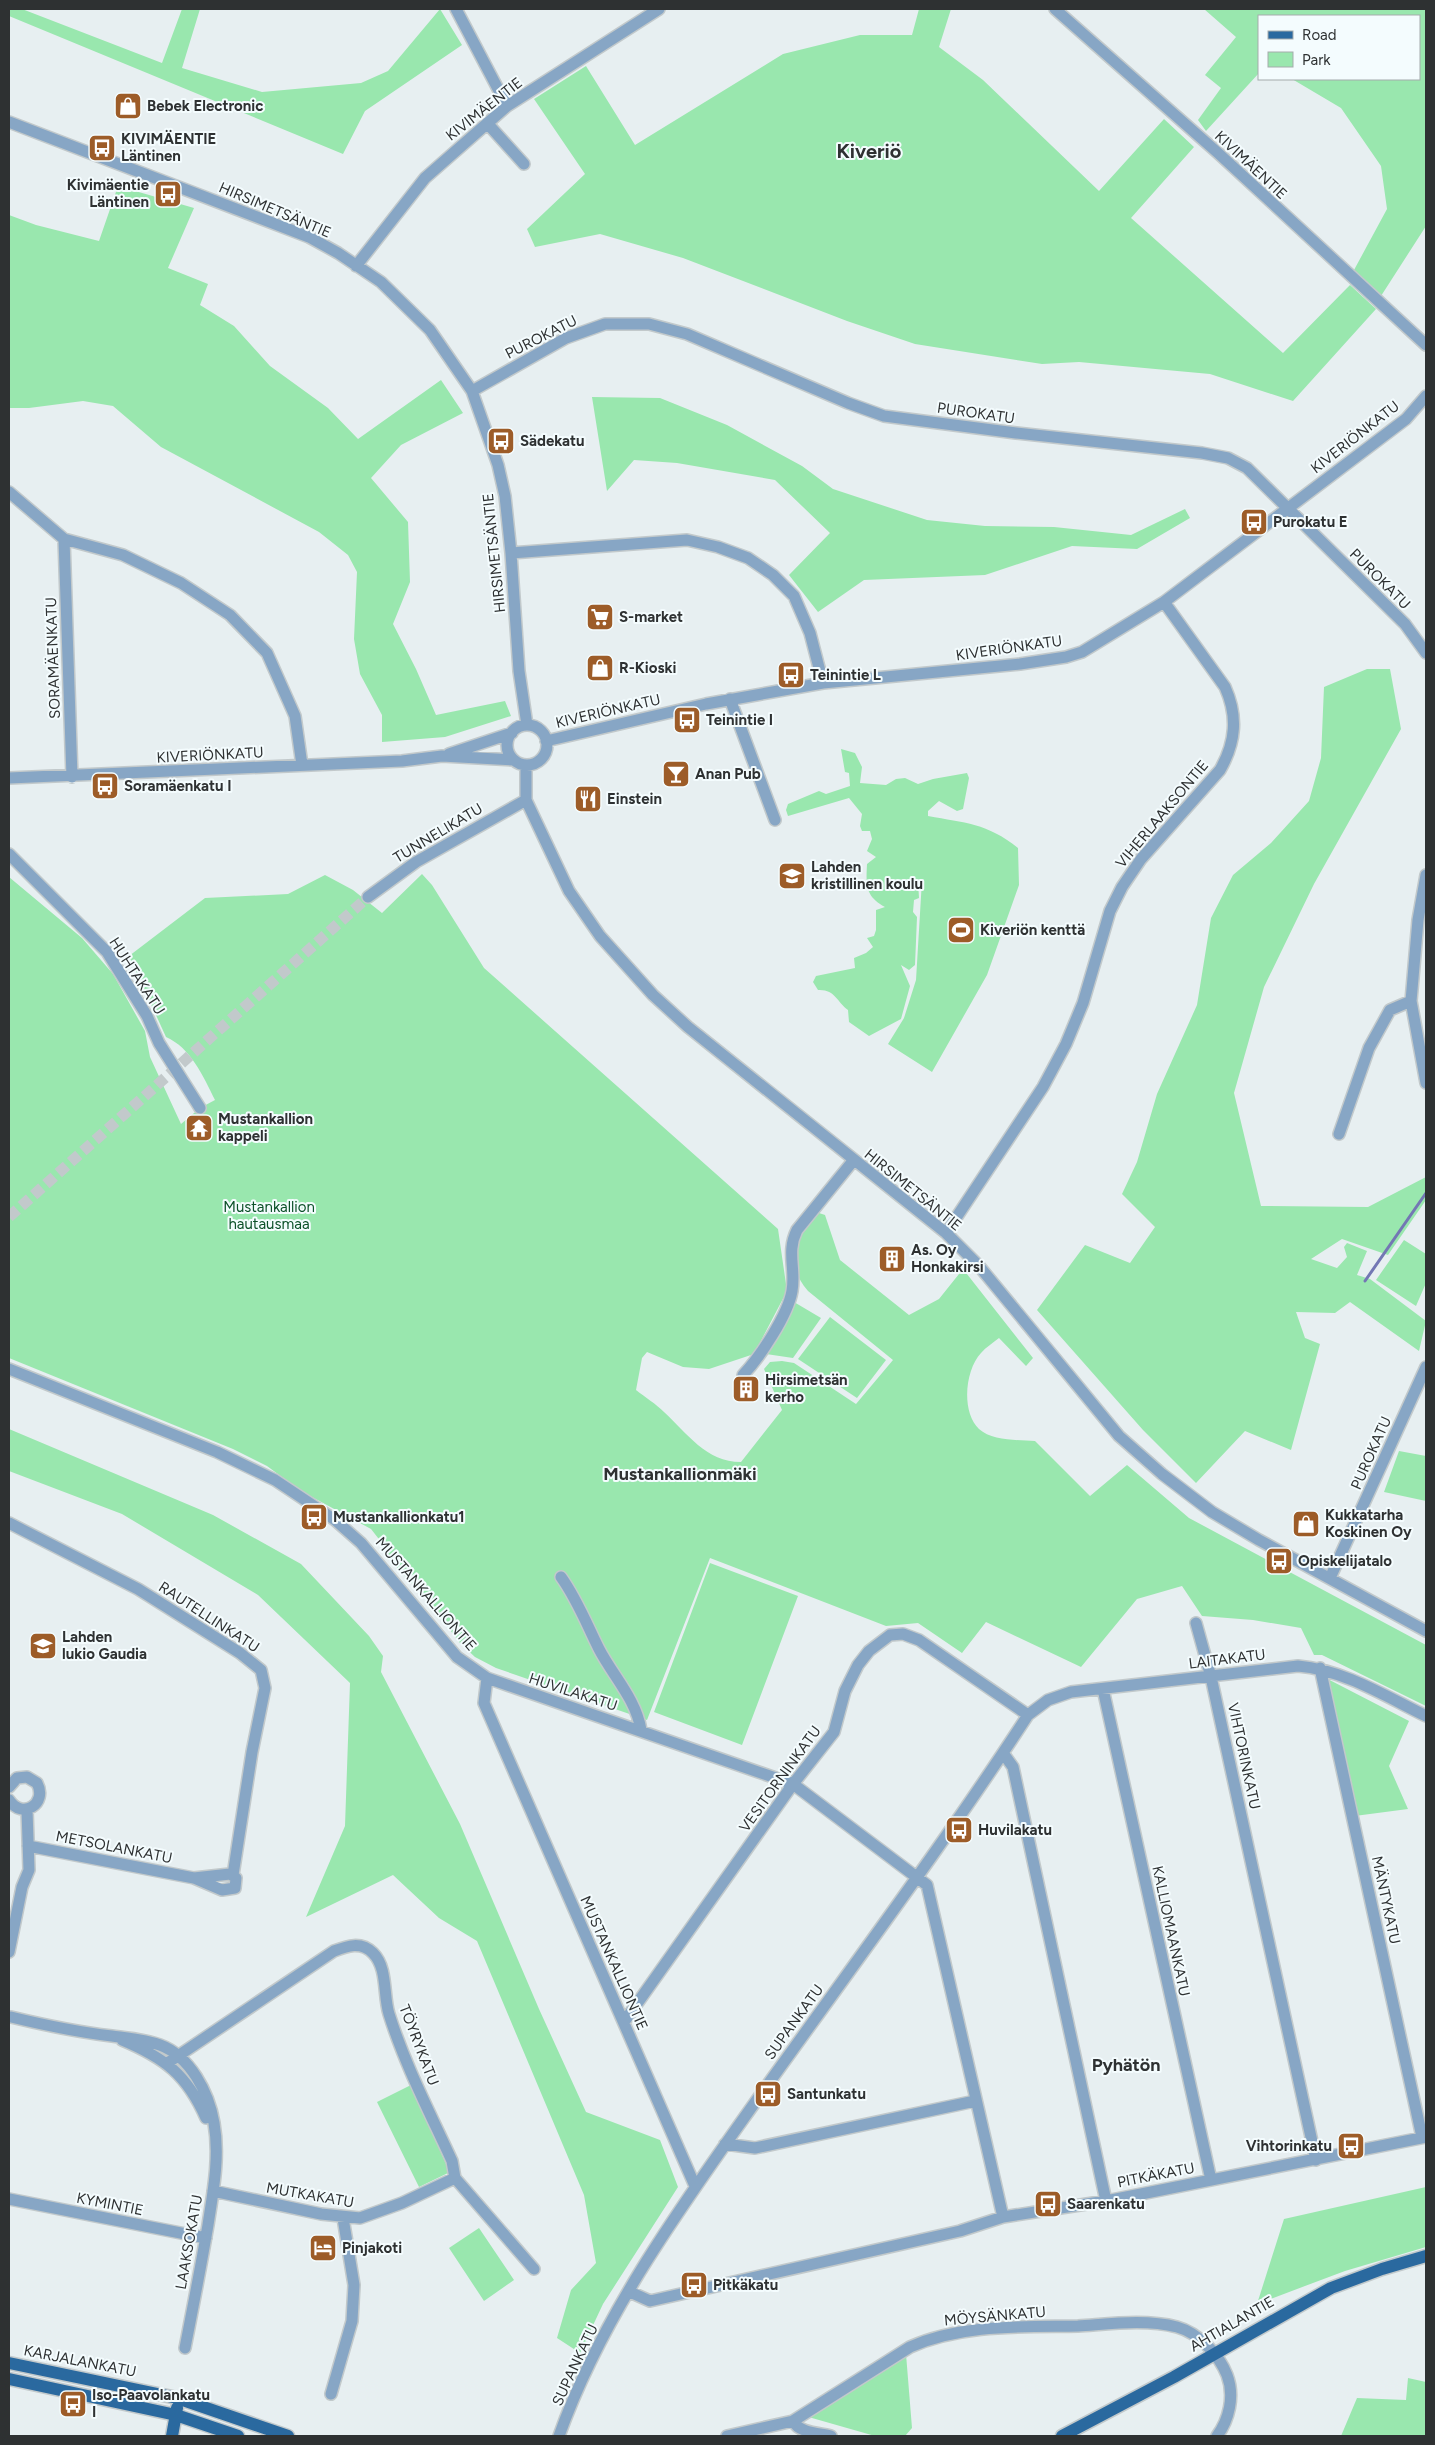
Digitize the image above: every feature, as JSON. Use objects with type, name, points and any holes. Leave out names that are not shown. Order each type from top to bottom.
[{"type":"main road","name":"AHTIALANTIE","points":[[1062,2436],[1215,2354],[1331,2288],[1382,2269],[1426,2256]]},
{"type":"main road","name":"KARJALANKATU","points":[[9,2363],[177,2398],[288,2436]]},
{"type":"main road","points":[[9,2379],[176,2415],[238,2436]]},
{"type":"main road","points":[[172,2436],[177,2398]]},
{"type":"street","points":[[456,9],[508,106]]},
{"type":"street","name":"KIVIMÄENTIE","points":[[356,266],[425,178],[487,123],[508,106],[659,9]]},
{"type":"street","name":"KIVIMÄENTIE","points":[[1054,9],[1218,154],[1426,345]]},
{"type":"street","name":"HIRSIMETSÄNTIE","points":[[9,122],[300,234],[381,282],[430,330],[472,391],[498,465],[505,496],[519,671],[527,725]]},
{"type":"street","points":[[487,123],[524,164]]},
{"type":"street","name":"PUROKATU","points":[[472,391],[566,338],[605,324],[649,324],[687,334],[848,403],[884,416],[1016,434],[1202,453],[1228,458],[1247,468],[1288,508],[1405,624],[1426,653]]},
{"type":"street","name":"KIVERIÖNKATU","points":[[546,741],[730,699],[823,683],[964,670],[1066,657],[1105,639],[1164,602],[1406,419],[1426,396]]},
{"type":"street","points":[[9,492],[64,539],[122,555],[182,583],[230,615],[267,653],[295,716],[302,765]]},
{"type":"street","name":"SORAMÄENKATU","points":[[64,539],[72,777]]},
{"type":"street","points":[[511,553],[687,540],[718,547],[748,558],[772,575],[794,596],[810,633],[823,683]]},
{"type":"street","name":"VIHERLAAKSONTIE","points":[[946,1233],[1043,1087],[1066,1044],[1083,1003],[1110,911],[1122,887],[1140,859],[1220,770],[1229,754],[1234,727],[1231,701],[1225,687],[1164,602]]},
{"type":"street","points":[[730,699],[775,820]]},
{"type":"street","points":[[527,725],[539,730],[546,741],[545,753],[542,758],[538,762],[526,765],[514,760],[507,743],[512,733],[521,726],[527,725]]},
{"type":"street","name":"KIVERIÖNKATU","points":[[442,756],[512,733]]},
{"type":"street","name":"KIVERIÖNKATU","points":[[9,778],[72,777],[402,761],[442,756],[514,760]]},
{"type":"street","name":"HIRSIMETSÄNTIE","points":[[526,765],[526,800],[570,891],[600,936],[653,995],[688,1027],[946,1233],[979,1266],[1120,1436],[1155,1468],[1212,1512],[1258,1540],[1426,1631]]},
{"type":"street","name":"TUNNELIKATU","points":[[368,897],[416,862],[526,800]]},
{"type":"street","name":"HUHTAKATU","points":[[9,854],[107,952],[147,1016],[159,1043],[200,1108]]},
{"type":"street","points":[[1426,875],[1418,920],[1410,1001],[1426,1083]]},
{"type":"street","points":[[1339,1134],[1369,1048],[1390,1010],[1410,1001]]},
{"type":"street","points":[[743,1375],[760,1357],[789,1303],[793,1282],[791,1242],[797,1230],[854,1160]]},
{"type":"street","name":"PUROKATU","points":[[1330,1578],[1426,1367]]},
{"type":"street","name":"MUSTANKALLIONTIE","points":[[9,1369],[218,1452],[275,1480],[335,1520],[361,1543],[457,1657],[487,1678],[484,1703],[695,2186]]},
{"type":"street","name":"RAUTELLINKATU","points":[[9,1523],[138,1589],[240,1653],[261,1670],[265,1688],[252,1752],[233,1875]]},
{"type":"street","points":[[561,1577],[571,1590],[607,1662],[638,1714],[641,1730]]},
{"type":"street","name":"VIHTORINKATU","points":[[1196,1623],[1211,1677],[1316,2160]]},
{"type":"street","name":"VESITORNINKATU","points":[[624,2022],[794,1784],[834,1732],[845,1691],[858,1665],[868,1651],[890,1635],[903,1634],[919,1640],[1028,1715]]},
{"type":"street","name":"LAITAKATU","points":[[1028,1715],[1048,1700],[1071,1692],[1298,1666],[1320,1668],[1338,1674],[1426,1716]]},
{"type":"street","name":"MÄNTYKATU","points":[[1320,1668],[1424,2137]]},
{"type":"street","name":"HUVILAKATU","points":[[487,1678],[794,1784],[927,1884],[975,2101],[1004,2217]]},
{"type":"street","name":"KALLIOMAANKATU","points":[[1103,1689],[1211,2180]]},
{"type":"street","name":"SUPANKATU","points":[[560,2436],[573,2401],[605,2334],[695,2186],[917,1877],[1028,1715]]},
{"type":"street","points":[[1003,1753],[1013,1767],[1106,2201]]},
{"type":"street","points":[[9,1787],[12,1782],[22,1777],[33,1779],[37,1783],[41,1794],[36,1805],[27,1810],[16,1808],[9,1800]]},
{"type":"street","points":[[9,1952],[22,1887],[20,1869],[28,1846],[27,1810]]},
{"type":"street","name":"METSOLANKATU","points":[[28,1846],[194,1878],[213,1887],[228,1890],[235,1888],[237,1884],[233,1875]]},
{"type":"street","name":"TÖYRYKATU","points":[[166,2064],[178,2054],[334,1951],[350,1945],[361,1946],[373,1952],[382,1968],[388,2011],[396,2037],[452,2161],[454,2178],[534,2269]]},
{"type":"street","name":"LAAKSOKATU","points":[[10,2015],[111,2036],[137,2038],[161,2045],[178,2054],[191,2068],[206,2098],[214,2122],[215,2141],[213,2191],[185,2348]]},
{"type":"street","name":"LAAKSOKATU","points":[[111,2036],[148,2052],[180,2074],[198,2101],[215,2141]]},
{"type":"street","points":[[726,2144],[755,2148],[975,2101]]},
{"type":"street","name":"PITKÄKATU","points":[[630,2292],[650,2300],[960,2230],[1004,2217],[1106,2201],[1424,2137]]},
{"type":"street","name":"MUTKAKATU","points":[[213,2191],[343,2218],[360,2218],[375,2214],[454,2178]]},
{"type":"street","name":"KYMINTIE","points":[[9,2199],[206,2238]]},
{"type":"street","points":[[331,2394],[352,2322],[354,2285],[343,2218]]},
{"type":"street","name":"MÖYSÄNKATU","points":[[727,2436],[793,2421],[910,2347],[927,2339],[953,2333],[1006,2328],[1133,2323],[1177,2327],[1197,2338],[1215,2354]]},
{"type":"street","points":[[1215,2354],[1229,2380],[1230,2402],[1227,2421],[1217,2436]]},
{"type":"street","points":[[793,2421],[796,2426],[802,2429],[831,2436]]},
{"type":"green space","points":[[9,9],[22,9],[162,63],[182,9],[200,9],[182,68],[262,92],[361,83],[388,71],[440,9],[462,45],[365,111],[343,154],[9,16]]},
{"type":"green space","points":[[919,9],[951,9],[939,47],[983,80],[1099,191],[1164,119],[1194,147],[1131,218],[1283,353],[1350,285],[1376,309],[1293,401],[1210,374],[1079,362],[1042,364],[915,344],[847,321],[683,258],[600,234],[535,247],[527,229],[585,174],[534,99],[586,66],[635,145],[783,54],[860,35],[912,35]]},
{"type":"green space","points":[[1204,9],[1426,9],[1426,226],[1381,296],[1354,270],[1387,209],[1381,166],[1341,108],[1294,80],[1420,80],[1420,15],[1258,15],[1258,74],[1206,131],[1198,120],[1221,88],[1205,75],[1236,37]]},
{"type":"green space","points":[[118,186],[194,208],[168,268],[208,284],[200,305],[234,326],[270,366],[328,408],[358,439],[441,380],[463,413],[401,445],[371,478],[408,522],[410,582],[393,624],[416,669],[436,715],[505,701],[511,716],[445,737],[382,742],[382,715],[360,674],[354,639],[357,572],[348,555],[319,532],[161,447],[113,406],[83,401],[29,408],[10,408],[9,215],[36,225],[99,241]]},
{"type":"green space","points":[[592,397],[660,398],[727,425],[802,466],[833,489],[927,520],[985,526],[1054,527],[1131,535],[1185,509],[1190,518],[1137,549],[1072,546],[985,575],[864,580],[818,612],[789,575],[830,533],[775,480],[677,463],[634,460],[607,491]]},
{"type":"green space","points":[[1367,669],[1390,669],[1401,729],[1314,884],[1264,987],[1234,1093],[1261,1206],[1368,1207],[1426,1177],[1426,1200],[1388,1255],[1342,1239],[1311,1259],[1337,1268],[1347,1257],[1344,1247],[1347,1243],[1367,1251],[1357,1275],[1370,1279],[1426,1321],[1419,1351],[1350,1302],[1335,1313],[1296,1312],[1305,1338],[1320,1344],[1291,1450],[1245,1431],[1196,1483],[1143,1430],[1037,1310],[1085,1245],[1130,1263],[1155,1227],[1122,1194],[1137,1162],[1157,1094],[1197,1005],[1211,918],[1233,875],[1271,843],[1309,801],[1321,758],[1324,687]]},
{"type":"green space","points":[[841,749],[855,753],[862,767],[860,783],[886,785],[896,779],[905,778],[918,784],[933,779],[967,773],[969,778],[963,809],[957,811],[939,801],[928,811],[928,816],[975,825],[996,833],[1018,848],[1019,885],[987,975],[932,1072],[888,1044],[904,1018],[916,980],[922,880],[918,882],[919,898],[914,900],[913,912],[917,917],[915,965],[909,970],[901,965],[910,986],[901,1019],[869,1036],[849,1022],[848,1010],[832,994],[824,990],[818,990],[813,982],[816,976],[855,968],[854,958],[866,953],[873,947],[867,938],[874,936],[876,930],[876,910],[885,907],[874,899],[868,889],[867,864],[876,857],[867,851],[872,839],[870,831],[862,831],[860,826],[862,814],[849,798],[788,816],[786,810],[788,804],[819,791],[826,794],[850,786],[849,773],[845,772]]},
{"type":"green space","name":"Mustankallion hautausmaa","points":[[422,874],[432,885],[484,968],[778,1229],[787,1291],[754,1354],[709,1369],[683,1367],[647,1352],[642,1358],[636,1390],[661,1409],[698,1445],[717,1457],[741,1462],[782,1410],[764,1369],[770,1362],[794,1363],[856,1404],[893,1360],[808,1291],[798,1274],[794,1263],[793,1243],[819,1213],[825,1215],[840,1260],[909,1315],[939,1299],[963,1269],[1033,1358],[1026,1366],[999,1338],[981,1353],[971,1370],[967,1391],[969,1412],[973,1422],[979,1429],[998,1438],[1035,1441],[1090,1496],[1127,1465],[1189,1518],[1426,1645],[1426,1706],[1322,1655],[1314,1655],[1301,1628],[1253,1620],[1202,1616],[1182,1586],[1137,1599],[1081,1667],[986,1622],[962,1653],[918,1623],[886,1626],[710,1558],[647,1720],[496,1668],[475,1657],[460,1643],[426,1598],[389,1559],[382,1543],[371,1529],[301,1491],[267,1466],[233,1449],[9,1358],[9,877],[82,938],[113,974],[145,1031],[150,1057],[181,1124],[200,1108],[215,1100],[201,1072],[189,1055],[183,1048],[166,1037],[129,956],[205,898],[288,894],[325,875],[353,890],[382,913]]},
{"type":"green space","points":[[1404,1240],[1426,1254],[1426,1283],[1416,1306],[1376,1280]]},
{"type":"green space","points":[[794,1302],[821,1318],[793,1358],[766,1354]]},
{"type":"green space","points":[[830,1317],[886,1360],[857,1398],[798,1359]]},
{"type":"green space","points":[[9,1429],[213,1515],[301,1564],[369,1636],[383,1656],[381,1672],[460,1824],[539,2009],[586,2112],[660,2140],[678,2187],[603,2304],[580,2353],[557,2338],[571,2290],[596,2263],[584,2195],[477,1941],[439,1918],[393,1875],[306,1917],[345,1826],[350,1683],[258,1595],[122,1514],[9,1471]]},
{"type":"green space","points":[[1399,1451],[1426,1456],[1426,1501],[1384,1492]]},
{"type":"green space","points":[[710,1563],[798,1596],[742,1745],[654,1712]]},
{"type":"green space","points":[[1318,1674],[1409,1721],[1389,1766],[1408,1809],[1347,1817]]},
{"type":"green space","points":[[411,2085],[446,2164],[448,2173],[419,2187],[377,2102]]},
{"type":"green space","points":[[1426,2187],[1426,2247],[1345,2271],[1257,2304],[1284,2219]]},
{"type":"green space","points":[[479,2228],[514,2280],[484,2301],[449,2248]]},
{"type":"green space","points":[[906,2354],[912,2428],[905,2436],[875,2436],[805,2416]]},
{"type":"green space","points":[[1408,2378],[1426,2382],[1426,2436],[1341,2436],[1357,2398],[1406,2400]]},
{"type":"waterway","points":[[1365,1281],[1426,1193]]},
{"type":"tunnel","points":[[9,1217],[368,897]]},
{"type":"place","name":"Bebek Electronic","points":[[128,106]]},
{"type":"place","name":"KIVIMÄENTIE Läntinen","points":[[102,148]]},
{"type":"place","name":"Kivimäentie Läntinen","points":[[168,194]]},
{"type":"place","name":"Sädekatu","points":[[501,441]]},
{"type":"place","name":"Purokatu E","points":[[1254,522]]},
{"type":"place","name":"S-market","points":[[600,617]]},
{"type":"place","name":"R-Kioski","points":[[600,668]]},
{"type":"place","name":"Teinintie L","points":[[791,675]]},
{"type":"place","name":"Teinintie I","points":[[687,720]]},
{"type":"place","name":"Anan Pub","points":[[676,774]]},
{"type":"place","name":"Soramäenkatu I","points":[[105,786]]},
{"type":"place","name":"Einstein","points":[[588,799]]},
{"type":"place","name":"Lahden kristillinen koulu","points":[[792,876]]},
{"type":"place","name":"Kiveriön kenttä","points":[[961,930]]},
{"type":"place","name":"Mustankallion kappeli","points":[[199,1128]]},
{"type":"place","name":"As. Oy Honkakirsi","points":[[892,1259]]},
{"type":"place","name":"Hirsimetsän kerho","points":[[746,1389]]},
{"type":"place","name":"Mustankallionkatu1","points":[[314,1517]]},
{"type":"place","name":"Kukkatarha Koskinen Oy","points":[[1306,1524]]},
{"type":"place","name":"Opiskelijatalo","points":[[1279,1561]]},
{"type":"place","name":"Lahden lukio Gaudia","points":[[43,1646]]},
{"type":"place","name":"Huvilakatu","points":[[959,1830]]},
{"type":"place","name":"Santunkatu","points":[[768,2094]]},
{"type":"place","name":"Vihtorinkatu","points":[[1351,2146]]},
{"type":"place","name":"Saarenkatu","points":[[1048,2204]]},
{"type":"place","name":"Pinjakoti","points":[[323,2248]]},
{"type":"place","name":"Pitkäkatu","points":[[694,2285]]},
{"type":"place","name":"Iso-Paavolankatu I","points":[[73,2404]]},
{"type":"district","name":"Kiveriö","points":[[869,151]]},
{"type":"district","name":"Mustankallionmäki","points":[[680,1474]]},
{"type":"district","name":"Pyhätön","points":[[1126,2065]]}]
